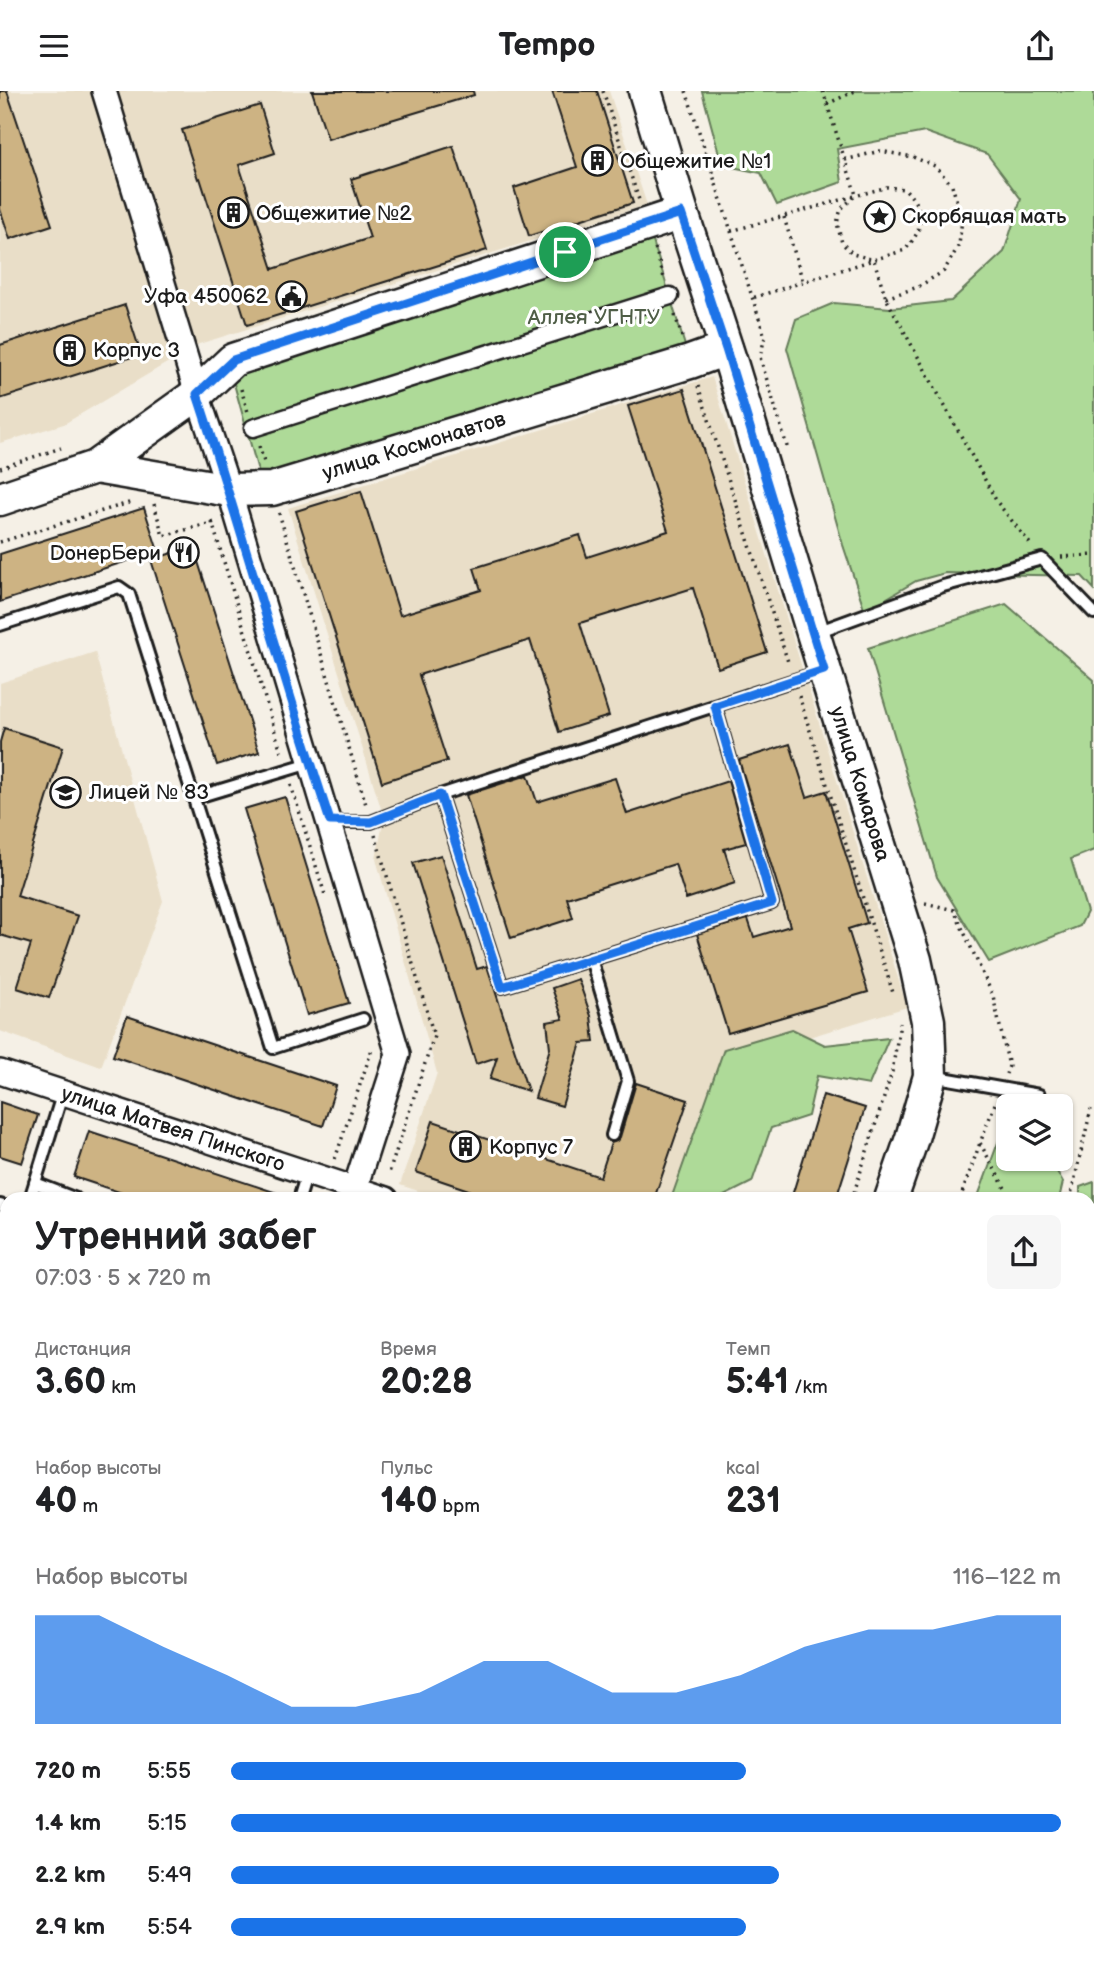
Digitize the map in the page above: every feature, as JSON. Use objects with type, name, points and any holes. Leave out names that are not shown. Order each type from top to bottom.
[{"type":"main road","name":"улица Комарова","points":[[645,91],[915,960],[928,1021],[930,1076],[893,1192]]},
{"type":"main road","name":"улица Космонавтов","points":[[0,499],[95,467],[197,394],[233,360],[681,213]]},
{"type":"main road","name":"улица Космонавтов","points":[[95,467],[229,490],[272,489],[726,349]]},
{"type":"street","points":[[104,91],[229,490],[398,1054],[355,1188]]},
{"type":"street","points":[[253,428],[670,296]]},
{"type":"street","name":"улица Матвея Пинского","points":[[0,1072],[367,1192]]},
{"type":"lane","points":[[813,633],[943,586],[1042,559],[1094,613]]},
{"type":"lane","points":[[0,625],[119,587],[129,594],[273,1048],[363,1019]]},
{"type":"lane","points":[[330,821],[371,822],[440,795],[824,670]]},
{"type":"lane","points":[[440,795],[502,987],[772,903],[715,706]]},
{"type":"lane","points":[[194,798],[310,763]]},
{"type":"lane","points":[[591,959],[628,1081],[612,1135]]},
{"type":"lane","points":[[930,1076],[1034,1094]]},
{"type":"lane","points":[[32,1192],[63,1092]]},
{"type":"lane","points":[[304,1192],[317,1176]]},
{"type":"lane","points":[[35,1183],[58,1192]]},
{"type":"path","points":[[603,91],[640,203]]},
{"type":"path","points":[[686,91],[765,337],[760,357]]},
{"type":"path","points":[[823,91],[856,195]]},
{"type":"path","points":[[827,104],[855,91]]},
{"type":"path","points":[[845,160],[880,151],[913,157],[934,166],[952,185],[962,219],[959,245],[944,271],[918,287],[886,298]]},
{"type":"path","points":[[731,231],[887,187],[905,189],[916,201],[922,221],[916,237],[905,250],[752,298]]},
{"type":"path","points":[[856,195],[841,209],[837,223],[842,243],[853,254],[874,260]]},
{"type":"path","points":[[783,216],[803,282]]},
{"type":"path","points":[[874,260],[886,298],[997,502],[1042,559],[1094,555]]},
{"type":"path","points":[[695,377],[897,1006]]},
{"type":"path","points":[[277,505],[434,1036],[386,1192]]},
{"type":"path","points":[[212,522],[327,901]]},
{"type":"path","points":[[925,904],[954,910],[993,996],[1009,1066],[962,1192]]},
{"type":"path","points":[[854,1192],[892,1072],[901,1018]]},
{"type":"path","points":[[317,1176],[372,1049],[363,1019]]},
{"type":"path","points":[[1072,1192],[1091,1109]]},
{"type":"path","points":[[980,1143],[1007,1192]]},
{"type":"shaded area","points":[[0,91],[609,91],[647,205],[199,344],[64,424],[0,443]]},
{"type":"shaded area","points":[[712,377],[907,1007],[725,1063],[683,1192],[422,1192],[400,1185],[437,1073],[376,859],[384,818],[288,508]]},
{"type":"shaded area","name":"Лицей № 83","points":[[95,652],[163,901],[101,1067],[0,1031],[0,683]]},
{"type":"green space","points":[[702,91],[1094,91],[1094,589],[1082,576],[945,573],[916,581],[865,611],[843,545],[787,348],[796,319],[834,303],[890,308],[951,301],[1004,252],[1021,199],[987,154],[925,132],[837,149],[842,182],[777,205],[761,173],[722,165]]},
{"type":"green space","name":"Аллея УГНТУ","points":[[648,225],[690,362],[263,489],[233,380],[233,360]]},
{"type":"green space","points":[[1006,604],[1094,680],[1094,850],[1071,859],[1087,912],[1080,926],[989,962],[937,877],[868,648]]},
{"type":"green space","points":[[792,1029],[825,1045],[889,1038],[869,1085],[817,1076],[808,1116],[771,1128],[752,1182],[732,1192],[673,1192],[724,1049]]},
{"type":"green space","points":[[996,1148],[996,1171],[1057,1171],[1063,1182],[1061,1192],[980,1192]]},
{"type":"green space","points":[[1094,1182],[1094,1192],[1080,1192],[1080,1187]]},
{"type":"building","points":[[0,91],[7,91],[52,225],[10,239],[0,209]]},
{"type":"building","points":[[312,91],[473,91],[474,95],[328,139]]},
{"type":"building","name":"Общежитие №1","points":[[552,91],[597,91],[633,203],[529,236],[514,188],[577,167]]},
{"type":"building","points":[[260,105],[275,153],[239,165],[273,269],[370,238],[351,179],[453,146],[487,250],[247,325],[182,130]]},
{"type":"building","name":"Корпус 3","points":[[125,305],[141,354],[0,399],[0,345]]},
{"type":"building","points":[[684,389],[767,652],[718,668],[693,588],[580,623],[609,716],[559,732],[530,640],[419,675],[447,761],[382,782],[296,511],[361,491],[400,615],[481,590],[474,568],[580,535],[587,557],[668,531],[628,406]]},
{"type":"building","points":[[144,508],[158,551],[0,602],[0,554]]},
{"type":"building","points":[[193,546],[259,752],[217,765],[151,560]]},
{"type":"building","points":[[4,728],[63,747],[17,896],[78,916],[49,998],[17,988],[31,944],[0,935],[0,742]]},
{"type":"building","points":[[790,744],[807,797],[826,791],[867,923],[848,929],[868,992],[728,1033],[697,934],[748,919],[754,937],[790,926],[739,760]]},
{"type":"building","points":[[528,775],[537,802],[615,778],[627,814],[728,781],[746,843],[724,849],[735,883],[686,899],[675,864],[567,898],[573,918],[511,938],[466,795]]},
{"type":"building","points":[[285,797],[349,1003],[307,1015],[244,809]]},
{"type":"building","points":[[441,855],[477,969],[487,966],[528,1091],[490,1079],[497,1057],[476,1064],[413,863]]},
{"type":"building","points":[[578,979],[591,1016],[594,1042],[581,1043],[562,1106],[535,1098],[550,1048],[547,1022],[563,1019],[552,988]]},
{"type":"building","points":[[127,1016],[336,1086],[323,1126],[113,1056]]},
{"type":"building","name":"Корпус 7","points":[[636,1083],[688,1100],[656,1192],[475,1192],[416,1172],[433,1121],[600,1177],[611,1143],[620,1137]]},
{"type":"building","points":[[823,1095],[865,1108],[838,1192],[793,1192]]},
{"type":"building","points":[[0,1102],[38,1115],[22,1163],[0,1156]]},
{"type":"building","points":[[89,1131],[274,1192],[119,1192],[74,1177]]},
{"type":"place","name":"Общежитие №1","points":[[597,161]]},
{"type":"place","name":"Общежитие №2","points":[[233,213]]},
{"type":"place","name":"Скорбящая мать","points":[[879,216]]},
{"type":"place","name":"Уфа 450062","points":[[291,296]]},
{"type":"place","name":"Корпус 3","points":[[70,350]]},
{"type":"place","name":"DонерБери","points":[[184,553]]},
{"type":"place","name":"Лицей № 83","points":[[66,792]]},
{"type":"place","name":"Корпус 7","points":[[466,1147]]},
{"type":"route","points":[[681,213],[726,349],[824,670],[715,706],[772,903],[502,987],[440,795],[371,822],[330,821],[197,394],[233,360],[565,252],[681,213]]}]
